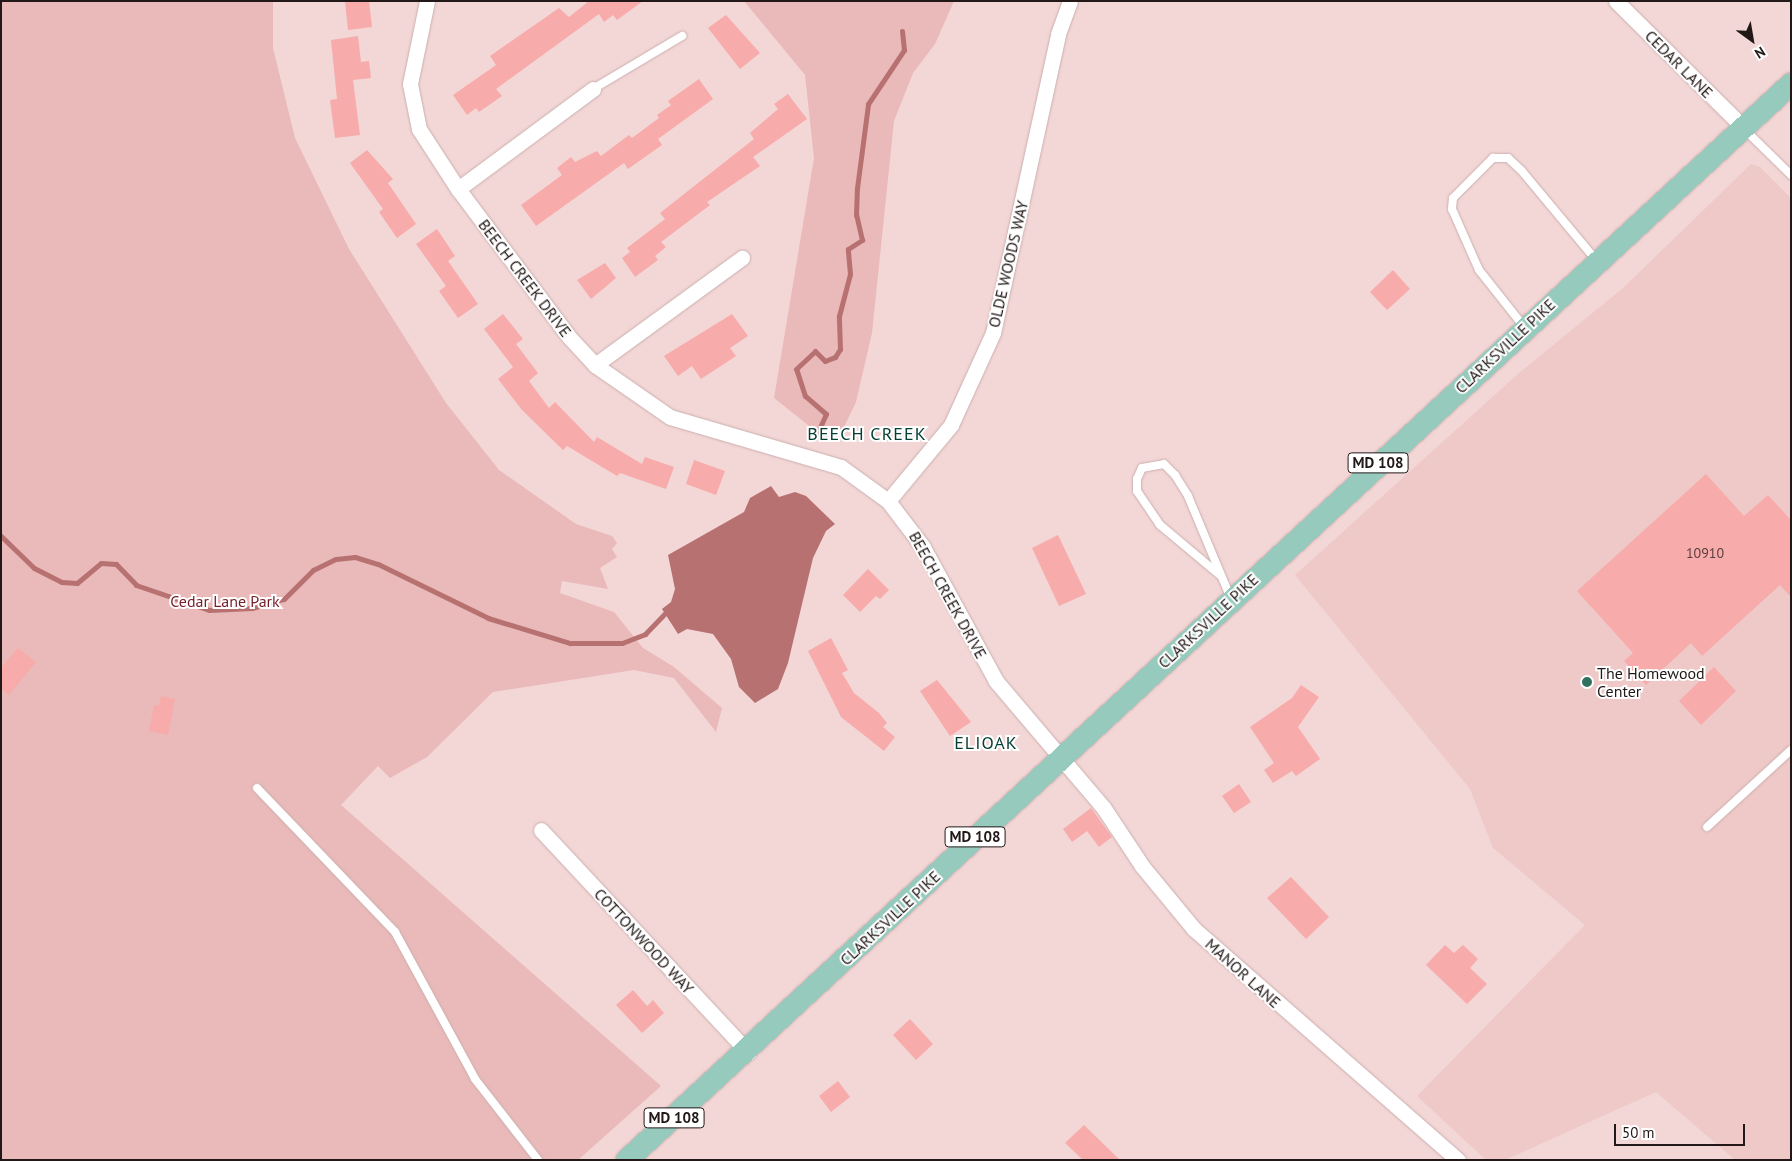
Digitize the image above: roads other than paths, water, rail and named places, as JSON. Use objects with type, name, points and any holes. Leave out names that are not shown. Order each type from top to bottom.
[{"type":"main road","name":"CLARKSVILLE PIKE","points":[[627,1160],[748,1052],[1231,599],[1791,84]]},
{"type":"street","name":"BEECH CREEK DRIVE","points":[[427,1],[412,66],[412,107],[428,147],[458,189],[595,365],[670,417],[841,467],[888,501],[923,547],[996,680],[1060,758]]},
{"type":"street","name":"OLDE WOODS WAY","points":[[888,501],[951,425],[993,333],[1058,34],[1070,1]]},
{"type":"street","name":"CEDAR LANE","points":[[1616,1],[1743,127]]},
{"type":"street","points":[[458,189],[593,89]]},
{"type":"street","points":[[595,365],[742,258]]},
{"type":"street","name":"MANOR LANE","points":[[1060,758],[1103,806],[1142,866],[1194,929],[1458,1160]]},
{"type":"street","name":"COTTONWOOD WAY","points":[[541,830],[748,1052]]},
{"type":"lane","points":[[593,89],[682,36]]},
{"type":"lane","points":[[1743,127],[1791,176]]},
{"type":"lane","points":[[1525,328],[1479,270],[1452,209],[1453,198],[1493,158],[1508,158],[1521,170],[1597,262]]},
{"type":"lane","points":[[1221,576],[1155,519],[1137,492],[1137,479],[1142,468],[1164,464],[1175,475],[1188,496],[1231,599]]},
{"type":"lane","points":[[1707,827],[1791,750]]},
{"type":"lane","points":[[257,788],[395,932],[475,1079],[538,1160]]},
{"type":"waterway","points":[[817,434],[826,414],[805,396],[796,369],[815,351],[825,361],[835,357],[840,349],[839,316],[850,274],[848,249],[862,240],[856,215],[857,188],[868,104],[904,50],[902,31]]},
{"type":"waterway","points":[[1,536],[34,568],[62,582],[77,583],[101,563],[116,564],[136,585],[209,610],[252,608],[284,599],[313,570],[336,559],[355,557],[378,564],[488,618],[570,643],[622,643],[645,634],[668,610]]},
{"type":"place","name":"The Homewood Center","points":[[1587,682]]},
{"type":"district","name":"BEECH CREEK","points":[[867,434]]},
{"type":"district","name":"ELIOAK","points":[[986,743]]},
{"type":"park label","name":"Cedar Lane Park","points":[[225,601]]}]
